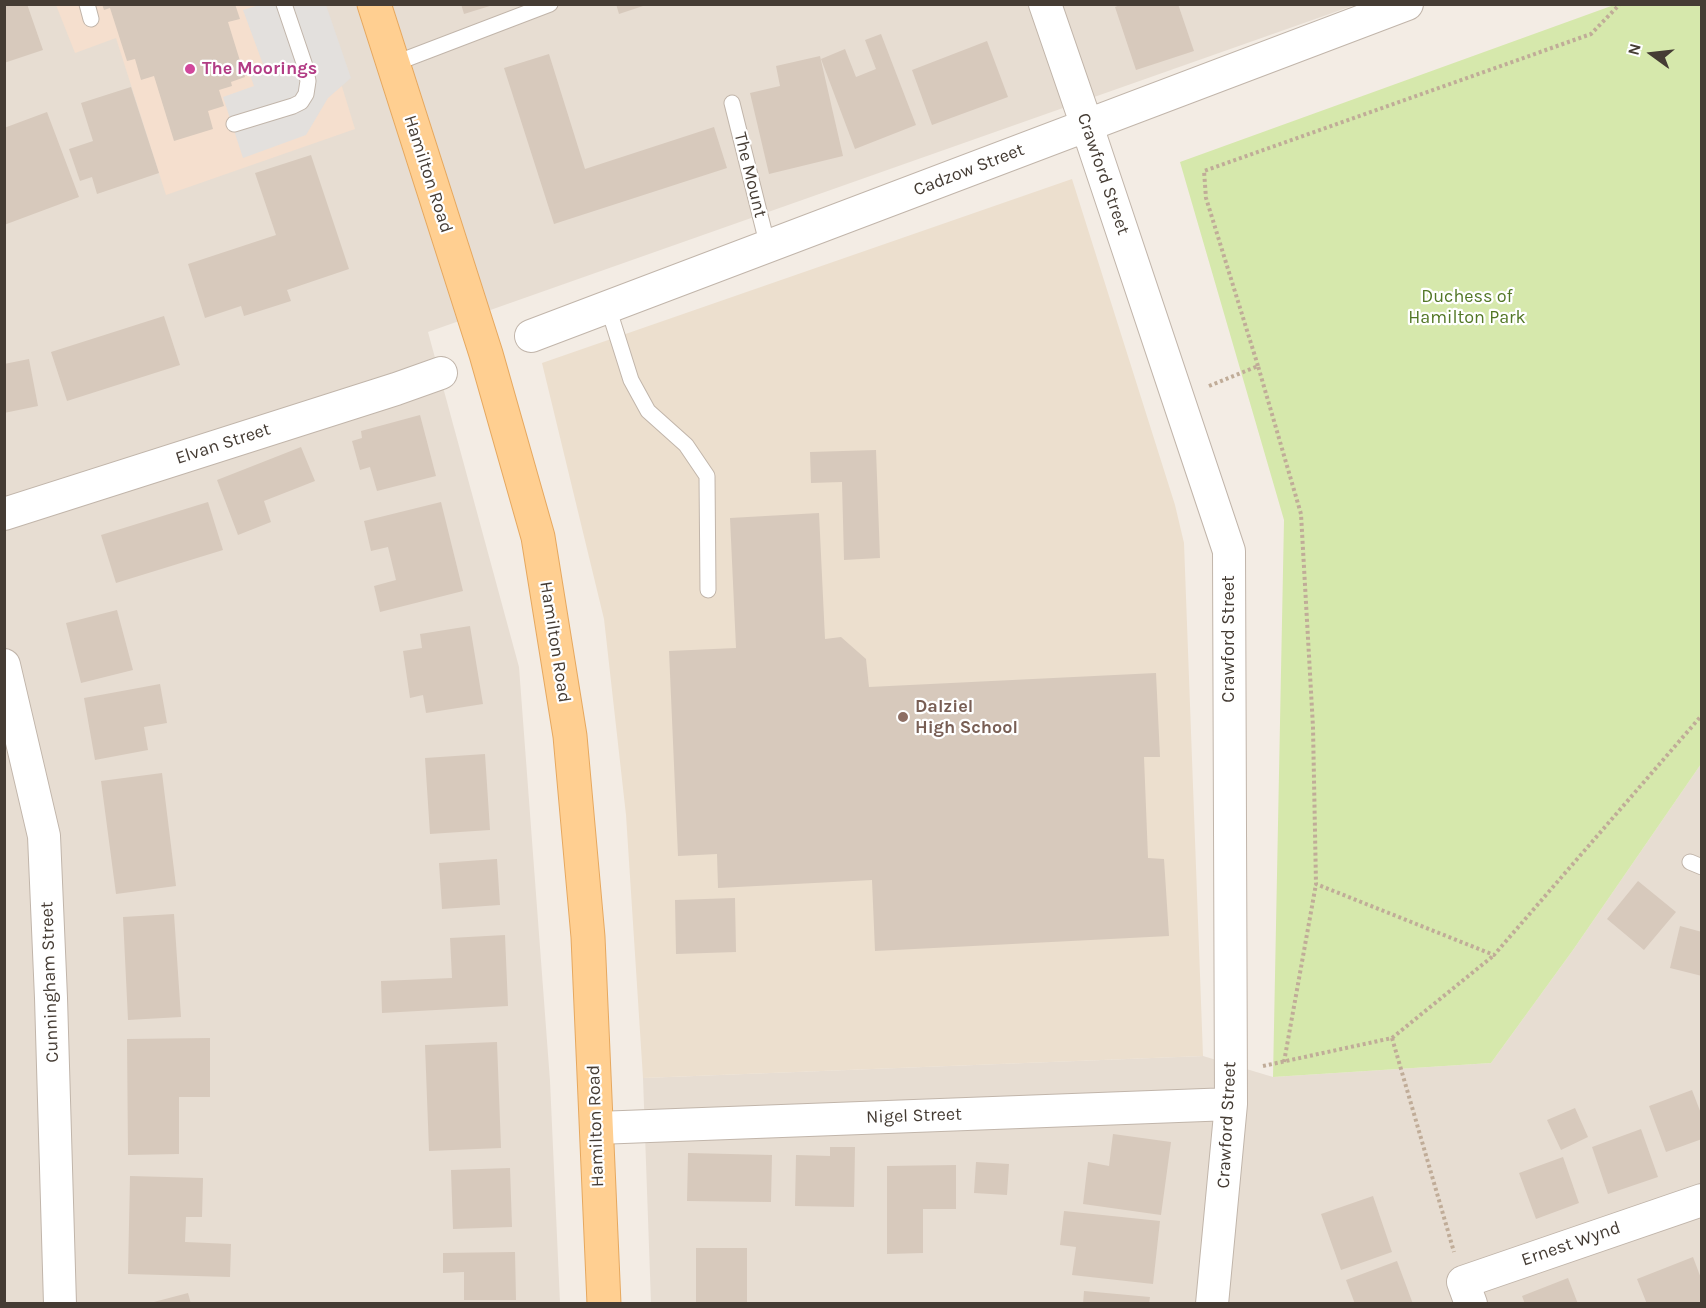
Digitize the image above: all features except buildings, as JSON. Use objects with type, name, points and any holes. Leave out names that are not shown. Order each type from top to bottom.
[{"type":"main road","name":"Hamilton Road","points":[[374,4],[486,354],[538,537],[571,748],[588,937],[604,1304]]},
{"type":"street","name":"Crawford Street","points":[[1045,4],[1229,551],[1231,1104],[1212,1304]]},
{"type":"street","name":"Cadzow Street","points":[[531,336],[1407,4]]},
{"type":"street","name":"Elvan Street","points":[[4,513],[441,373]]},
{"type":"street","name":"Cunningham Street","points":[[4,665],[44,836],[60,1304]]},
{"type":"street","name":"Nigel Street","points":[[597,1128],[1231,1104]]},
{"type":"street","name":"Ernest Wynd","points":[[1467,1292],[1701,1200]]},
{"type":"lane","points":[[234,124],[293,106],[301,102],[306,94],[308,81],[305,66],[284,4]]},
{"type":"lane","points":[[393,64],[550,4]]},
{"type":"lane","name":"The Mount","points":[[732,103],[768,247]]},
{"type":"lane","points":[[608,307],[631,380],[648,411],[686,445],[707,476],[708,590]]},
{"type":"path","points":[[1284,1062],[1316,884],[1313,728],[1301,514],[1206,198],[1204,171],[1591,34],[1620,4]]},
{"type":"path","points":[[1178,399],[1258,366]]},
{"type":"path","points":[[1231,1068],[1284,1062],[1392,1038],[1494,955],[1701,715]]},
{"type":"path","points":[[1316,884],[1494,955]]},
{"type":"path","points":[[1392,1038],[1467,1292]]},
{"type":"shaded area","points":[[5,5],[1355,5],[428,332],[519,667],[550,1081],[560,1303],[5,1304]]},
{"type":"shaded area","points":[[56,5],[317,5],[355,129],[166,195],[116,38],[75,53]]},
{"type":"shaded area","points":[[259,5],[326,5],[351,78],[328,98],[306,135],[243,158],[223,97],[254,86],[249,72],[264,67],[243,10]]},
{"type":"shaded area","name":"Dalziel High School","points":[[1072,179],[1175,505],[1184,543],[1203,1056],[643,1078],[626,815],[604,619],[542,363]]},
{"type":"shaded area","points":[[1701,764],[1701,1303],[651,1303],[643,1078],[1203,1056],[1273,1077],[1491,1063],[1573,950]]},
{"type":"green space","name":"Duchess of Hamilton Park","points":[[1614,5],[1701,5],[1701,764],[1573,950],[1491,1063],[1273,1077],[1284,520],[1180,162]]},
{"type":"place","name":"The Moorings","points":[[190,69]]},
{"type":"place","name":"Dalziel High School","points":[[903,717]]}]
